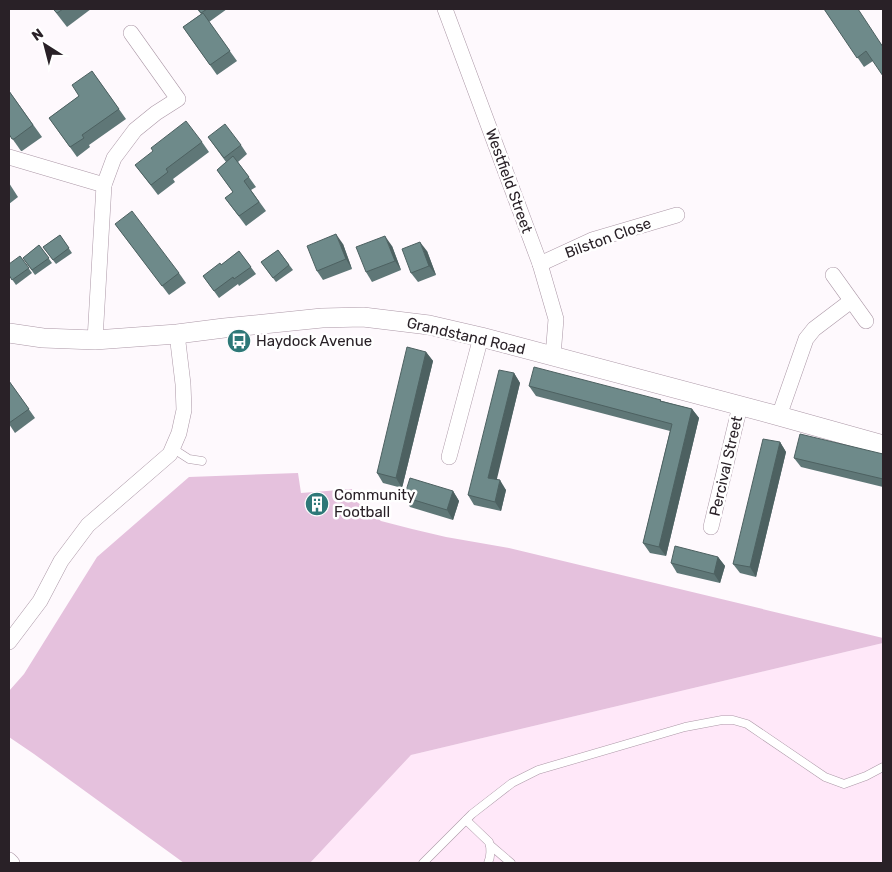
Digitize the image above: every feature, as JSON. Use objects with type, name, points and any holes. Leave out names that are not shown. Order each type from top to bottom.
[{"type":"street","name":"Westfield Street","points":[[446,9],[540,264],[556,319],[553,356]]},
{"type":"street","points":[[95,340],[104,185],[114,158],[135,130],[156,113],[178,99],[131,33]]},
{"type":"street","points":[[9,158],[104,185]]},
{"type":"street","name":"Bilston Close","points":[[540,264],[592,240],[677,215]]},
{"type":"street","points":[[833,275],[866,321]]},
{"type":"street","points":[[779,416],[806,339],[814,329],[852,301]]},
{"type":"street","name":"Grandstand Road","points":[[9,333],[44,338],[95,340],[177,334],[322,318],[363,318],[429,324],[883,445]]},
{"type":"street","points":[[9,642],[40,601],[61,561],[88,525],[170,454],[179,433],[184,410],[177,334]]},
{"type":"street","points":[[449,457],[481,337]]},
{"type":"street","name":"Percival Street","points":[[712,527],[740,406]]},
{"type":"street","points":[[9,860],[12,863]]},
{"type":"lane","points":[[172,448],[189,459],[202,461]]},
{"type":"lane","points":[[422,863],[472,814],[512,783],[538,770],[685,727],[722,720],[734,720],[747,724],[825,777],[844,784],[883,767]]},
{"type":"lane","points":[[466,820],[511,863]]},
{"type":"lane","points":[[488,863],[490,860],[490,845]]},
{"type":"shaded area","points":[[298,473],[301,493],[352,489],[352,498],[381,521],[446,537],[509,548],[883,638],[883,643],[411,755],[310,863],[184,863],[9,737],[9,691],[24,674],[97,557],[189,477]]},
{"type":"shaded area","points":[[883,643],[883,863],[310,863],[411,755]]},
{"type":"building","points":[[53,9],[63,9],[57,13]]},
{"type":"building","points":[[198,9],[207,9],[201,13]]},
{"type":"building","points":[[824,9],[858,9],[883,47],[883,76],[866,51],[857,58]]},
{"type":"building","points":[[203,13],[230,51],[210,65],[183,27]]},
{"type":"building","points":[[92,71],[119,109],[82,135],[84,138],[70,147],[49,118],[79,96],[72,85]]},
{"type":"building","points":[[9,91],[33,125],[14,139],[9,134]]},
{"type":"building","points":[[186,121],[202,142],[166,169],[168,172],[151,185],[135,165],[153,151],[151,148]]},
{"type":"building","points":[[225,124],[241,145],[224,158],[208,137]]},
{"type":"building","points":[[233,156],[249,177],[244,181],[259,202],[239,216],[225,198],[233,192],[217,170]]},
{"type":"building","points":[[132,211],[179,273],[162,286],[115,224]]},
{"type":"building","points":[[336,234],[346,259],[317,271],[307,246]]},
{"type":"building","points":[[60,235],[69,248],[53,260],[43,247]]},
{"type":"building","points":[[385,236],[395,261],[366,272],[356,247]]},
{"type":"building","points":[[420,242],[429,266],[411,273],[402,249]]},
{"type":"building","points":[[39,245],[49,258],[32,270],[23,258]]},
{"type":"building","points":[[278,250],[289,265],[273,278],[261,262]]},
{"type":"building","points":[[239,251],[251,267],[214,291],[203,276]]},
{"type":"building","points":[[20,256],[29,268],[12,280],[9,275],[9,264]]},
{"type":"building","points":[[407,347],[426,352],[396,478],[377,473]]},
{"type":"building","points":[[534,367],[692,409],[659,547],[643,543],[672,424],[529,386]]},
{"type":"building","points":[[499,370],[514,373],[488,478],[500,480],[495,502],[468,495]]},
{"type":"building","points":[[9,381],[29,409],[9,423]]},
{"type":"building","points":[[800,434],[883,454],[883,479],[794,458]]},
{"type":"building","points":[[763,439],[780,442],[750,567],[733,564]]},
{"type":"building","points":[[410,478],[453,491],[447,510],[404,497]]},
{"type":"building","points":[[675,546],[718,557],[714,574],[671,563]]},
{"type":"place","name":"Haydock Avenue","points":[[239,341]]},
{"type":"place","name":"Community Football","points":[[317,504]]}]
